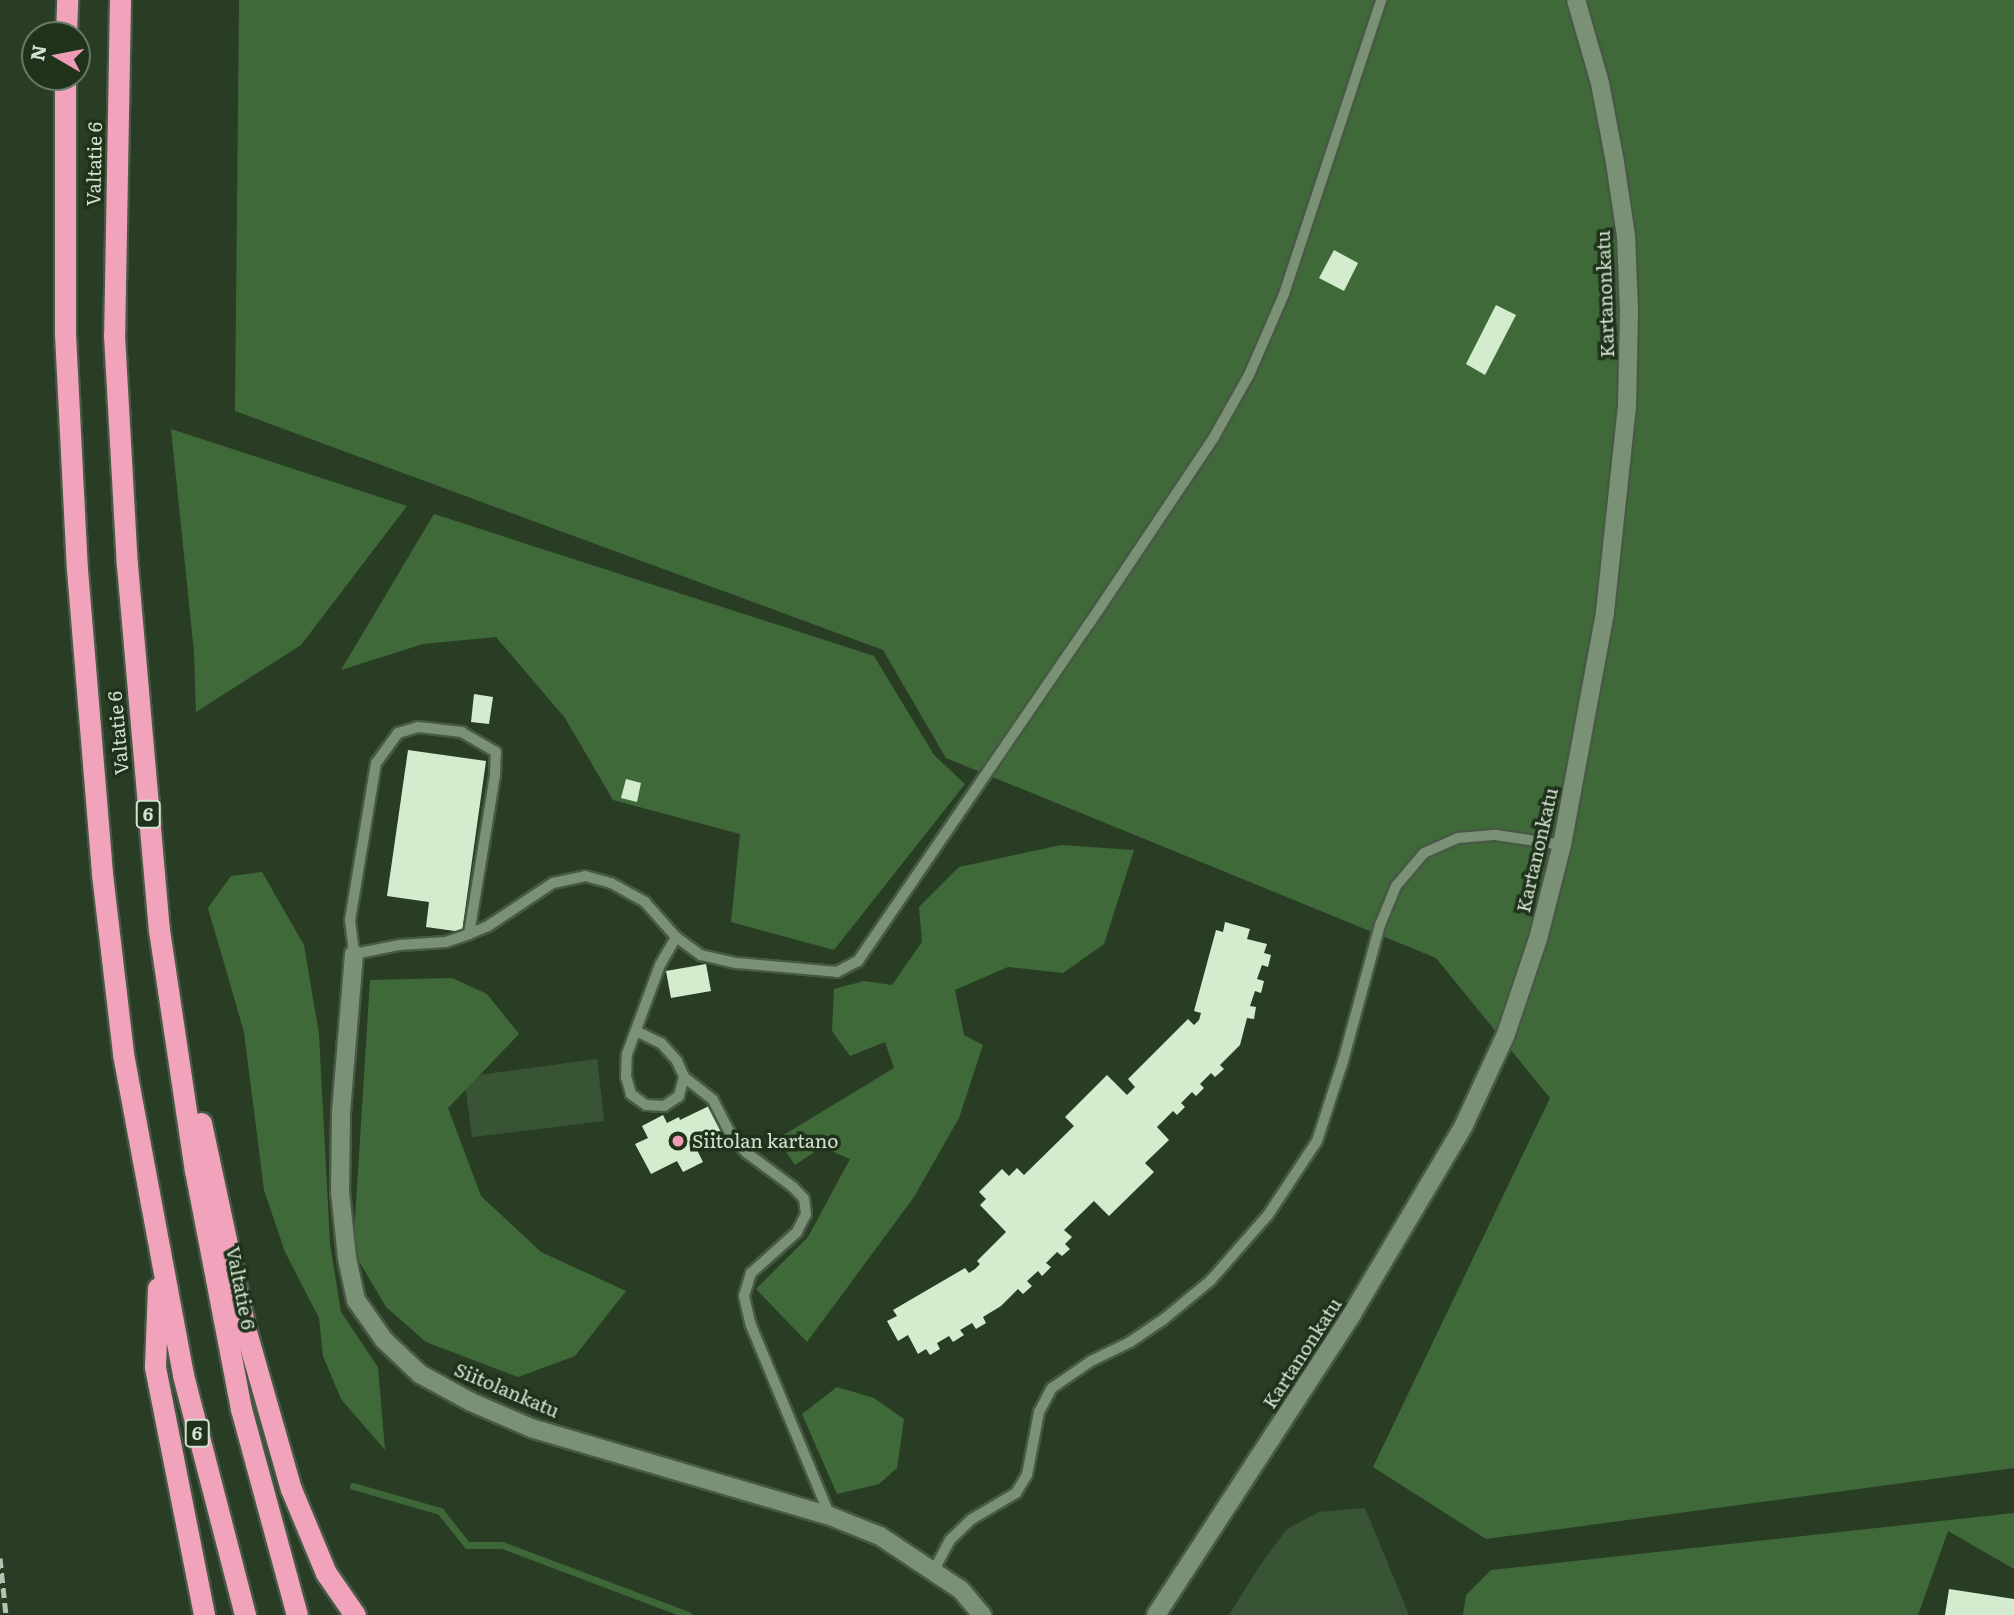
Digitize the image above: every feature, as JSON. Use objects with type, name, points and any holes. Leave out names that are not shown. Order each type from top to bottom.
[{"type":"highway","points":[[66,21],[67,0]]},
{"type":"highway","name":"Valtatie 6","points":[[120,0],[114,335],[127,565],[159,930],[195,1170],[241,1409],[297,1615]]},
{"type":"highway","name":"Valtatie 6","points":[[65,91],[65,334],[78,583],[102,874],[123,1054],[183,1375],[246,1615]]},
{"type":"highway","points":[[159,930],[245,1328],[291,1489],[326,1573],[355,1615]]},
{"type":"highway","points":[[159,1248],[155,1367],[204,1615]]},
{"type":"main road","name":"Kartanonkatu","points":[[1156,1615],[1352,1314],[1464,1125],[1506,1034],[1538,939],[1562,845],[1605,612],[1627,407],[1629,310],[1626,236],[1600,83],[1576,0]]},
{"type":"main road","name":"Siitolankatu","points":[[354,954],[341,1113],[340,1192],[347,1258],[356,1300],[384,1340],[420,1374],[471,1402],[531,1427],[830,1516],[880,1536],[961,1590],[982,1615]]},
{"type":"lane","points":[[469,934],[495,776],[496,752],[462,732],[418,727],[398,733],[376,763],[350,920],[354,954],[400,945],[446,942],[469,934],[488,926],[553,883],[585,876],[611,883],[645,902],[676,937],[701,955],[737,963],[837,972],[858,961],[1104,602],[1214,437],[1249,375],[1284,294],[1381,0]]},
{"type":"lane","points":[[934,1570],[950,1540],[972,1519],[1016,1493],[1027,1475],[1039,1412],[1052,1388],[1091,1361],[1130,1342],[1164,1319],[1211,1280],[1269,1215],[1317,1141],[1343,1061],[1380,925],[1396,886],[1424,853],[1458,838],[1496,835],[1562,845]]},
{"type":"lane","points":[[676,937],[660,965],[627,1054],[626,1077],[631,1094],[646,1105],[664,1106],[679,1096],[684,1077]]},
{"type":"lane","points":[[636,1031],[661,1044],[677,1061],[684,1077],[713,1100],[732,1137],[747,1153],[793,1187],[804,1199],[806,1214],[797,1232],[751,1273],[744,1296],[750,1323],[830,1516]]},
{"type":"green space","points":[[239,0],[2014,0],[2014,1468],[1486,1539],[1373,1467],[1550,1098],[1436,958],[946,758],[883,650],[235,411]]},
{"type":"green space","points":[[171,429],[407,506],[301,645],[196,712],[194,652]]},
{"type":"green space","points":[[434,514],[874,656],[934,755],[965,784],[834,950],[731,922],[740,834],[613,800],[565,718],[496,637],[423,644],[341,670]]},
{"type":"green space","points":[[1061,845],[1134,850],[1104,944],[1063,973],[1008,967],[955,990],[964,1035],[983,1045],[959,1118],[914,1197],[807,1342],[756,1289],[808,1237],[850,1159],[822,1147],[795,1165],[777,1139],[894,1068],[885,1042],[850,1056],[832,1031],[834,989],[864,981],[892,985],[922,942],[919,907],[959,867]]},
{"type":"green space","points":[[262,872],[304,945],[319,1034],[330,1244],[341,1312],[378,1367],[385,1450],[341,1399],[323,1356],[319,1318],[285,1252],[264,1190],[244,1032],[208,908],[231,876]]},
{"type":"green space","points":[[452,978],[487,994],[519,1034],[448,1108],[481,1196],[541,1252],[626,1291],[575,1356],[518,1377],[426,1342],[386,1307],[353,1251],[370,980]]},
{"type":"green space","points":[[597,1059],[604,1121],[472,1137],[464,1077]]},
{"type":"green space","points":[[837,1387],[874,1398],[904,1419],[897,1468],[879,1484],[837,1494],[802,1414]]},
{"type":"green space","points":[[1365,1508],[1409,1615],[1229,1615],[1287,1529],[1319,1512]]},
{"type":"green space","points":[[2014,1513],[2014,1569],[1948,1531],[1918,1615],[1463,1615],[1466,1595],[1491,1570]]},
{"type":"building","points":[[1334,250],[1358,263],[1344,291],[1319,278]]},
{"type":"building","points":[[1496,305],[1516,315],[1485,375],[1466,364]]},
{"type":"building","points":[[474,694],[493,697],[489,724],[471,722]]},
{"type":"building","points":[[408,750],[486,761],[462,932],[426,927],[429,902],[387,896]]},
{"type":"building","points":[[626,779],[641,783],[637,802],[621,798]]},
{"type":"building","points":[[1225,922],[1250,929],[1247,939],[1267,944],[1264,953],[1271,955],[1268,967],[1262,965],[1257,979],[1264,981],[1261,993],[1255,991],[1250,1006],[1256,1007],[1254,1019],[1247,1018],[1240,1045],[1220,1065],[1224,1069],[1215,1077],[1211,1073],[1200,1084],[1204,1088],[1196,1096],[1192,1092],[1181,1103],[1185,1107],[1177,1115],[1173,1111],[1157,1127],[1169,1140],[1145,1163],[1154,1172],[1109,1216],[1094,1201],[1064,1230],[1072,1237],[1065,1244],[1070,1249],[1062,1256],[1057,1252],[1046,1263],[1051,1267],[1042,1276],[1038,1271],[1027,1281],[1032,1286],[1023,1294],[1018,1289],[1001,1306],[983,1317],[986,1323],[976,1329],[972,1323],[960,1330],[964,1335],[953,1342],[949,1336],[937,1343],[940,1349],[930,1355],[926,1349],[918,1354],[908,1335],[898,1341],[887,1321],[897,1316],[893,1310],[965,1268],[969,1273],[975,1269],[980,1264],[977,1261],[1006,1232],[980,1205],[986,1199],[979,1192],[1002,1169],[1009,1176],[1017,1168],[1024,1175],[1074,1126],[1065,1117],[1107,1075],[1127,1095],[1135,1087],[1128,1079],[1188,1019],[1194,1025],[1199,1020],[1201,1013],[1194,1011],[1216,930],[1223,932]]},
{"type":"building","points":[[706,964],[711,991],[671,998],[666,971]]},
{"type":"building","name":"Siitolan kartano","points":[[709,1106],[725,1136],[697,1150],[703,1162],[683,1172],[677,1161],[651,1174],[635,1144],[648,1138],[642,1126],[663,1115],[667,1123],[679,1117],[680,1120]]},
{"type":"building","points":[[1949,1589],[2014,1599],[2014,1615],[1945,1615]]},
{"type":"waterway","points":[[353,1486],[440,1511],[467,1545],[502,1545],[688,1615]]},
{"type":"railway","points":[[0,1558],[6,1615]]},
{"type":"place","name":"Siitolan kartano","points":[[678,1141]]}]
